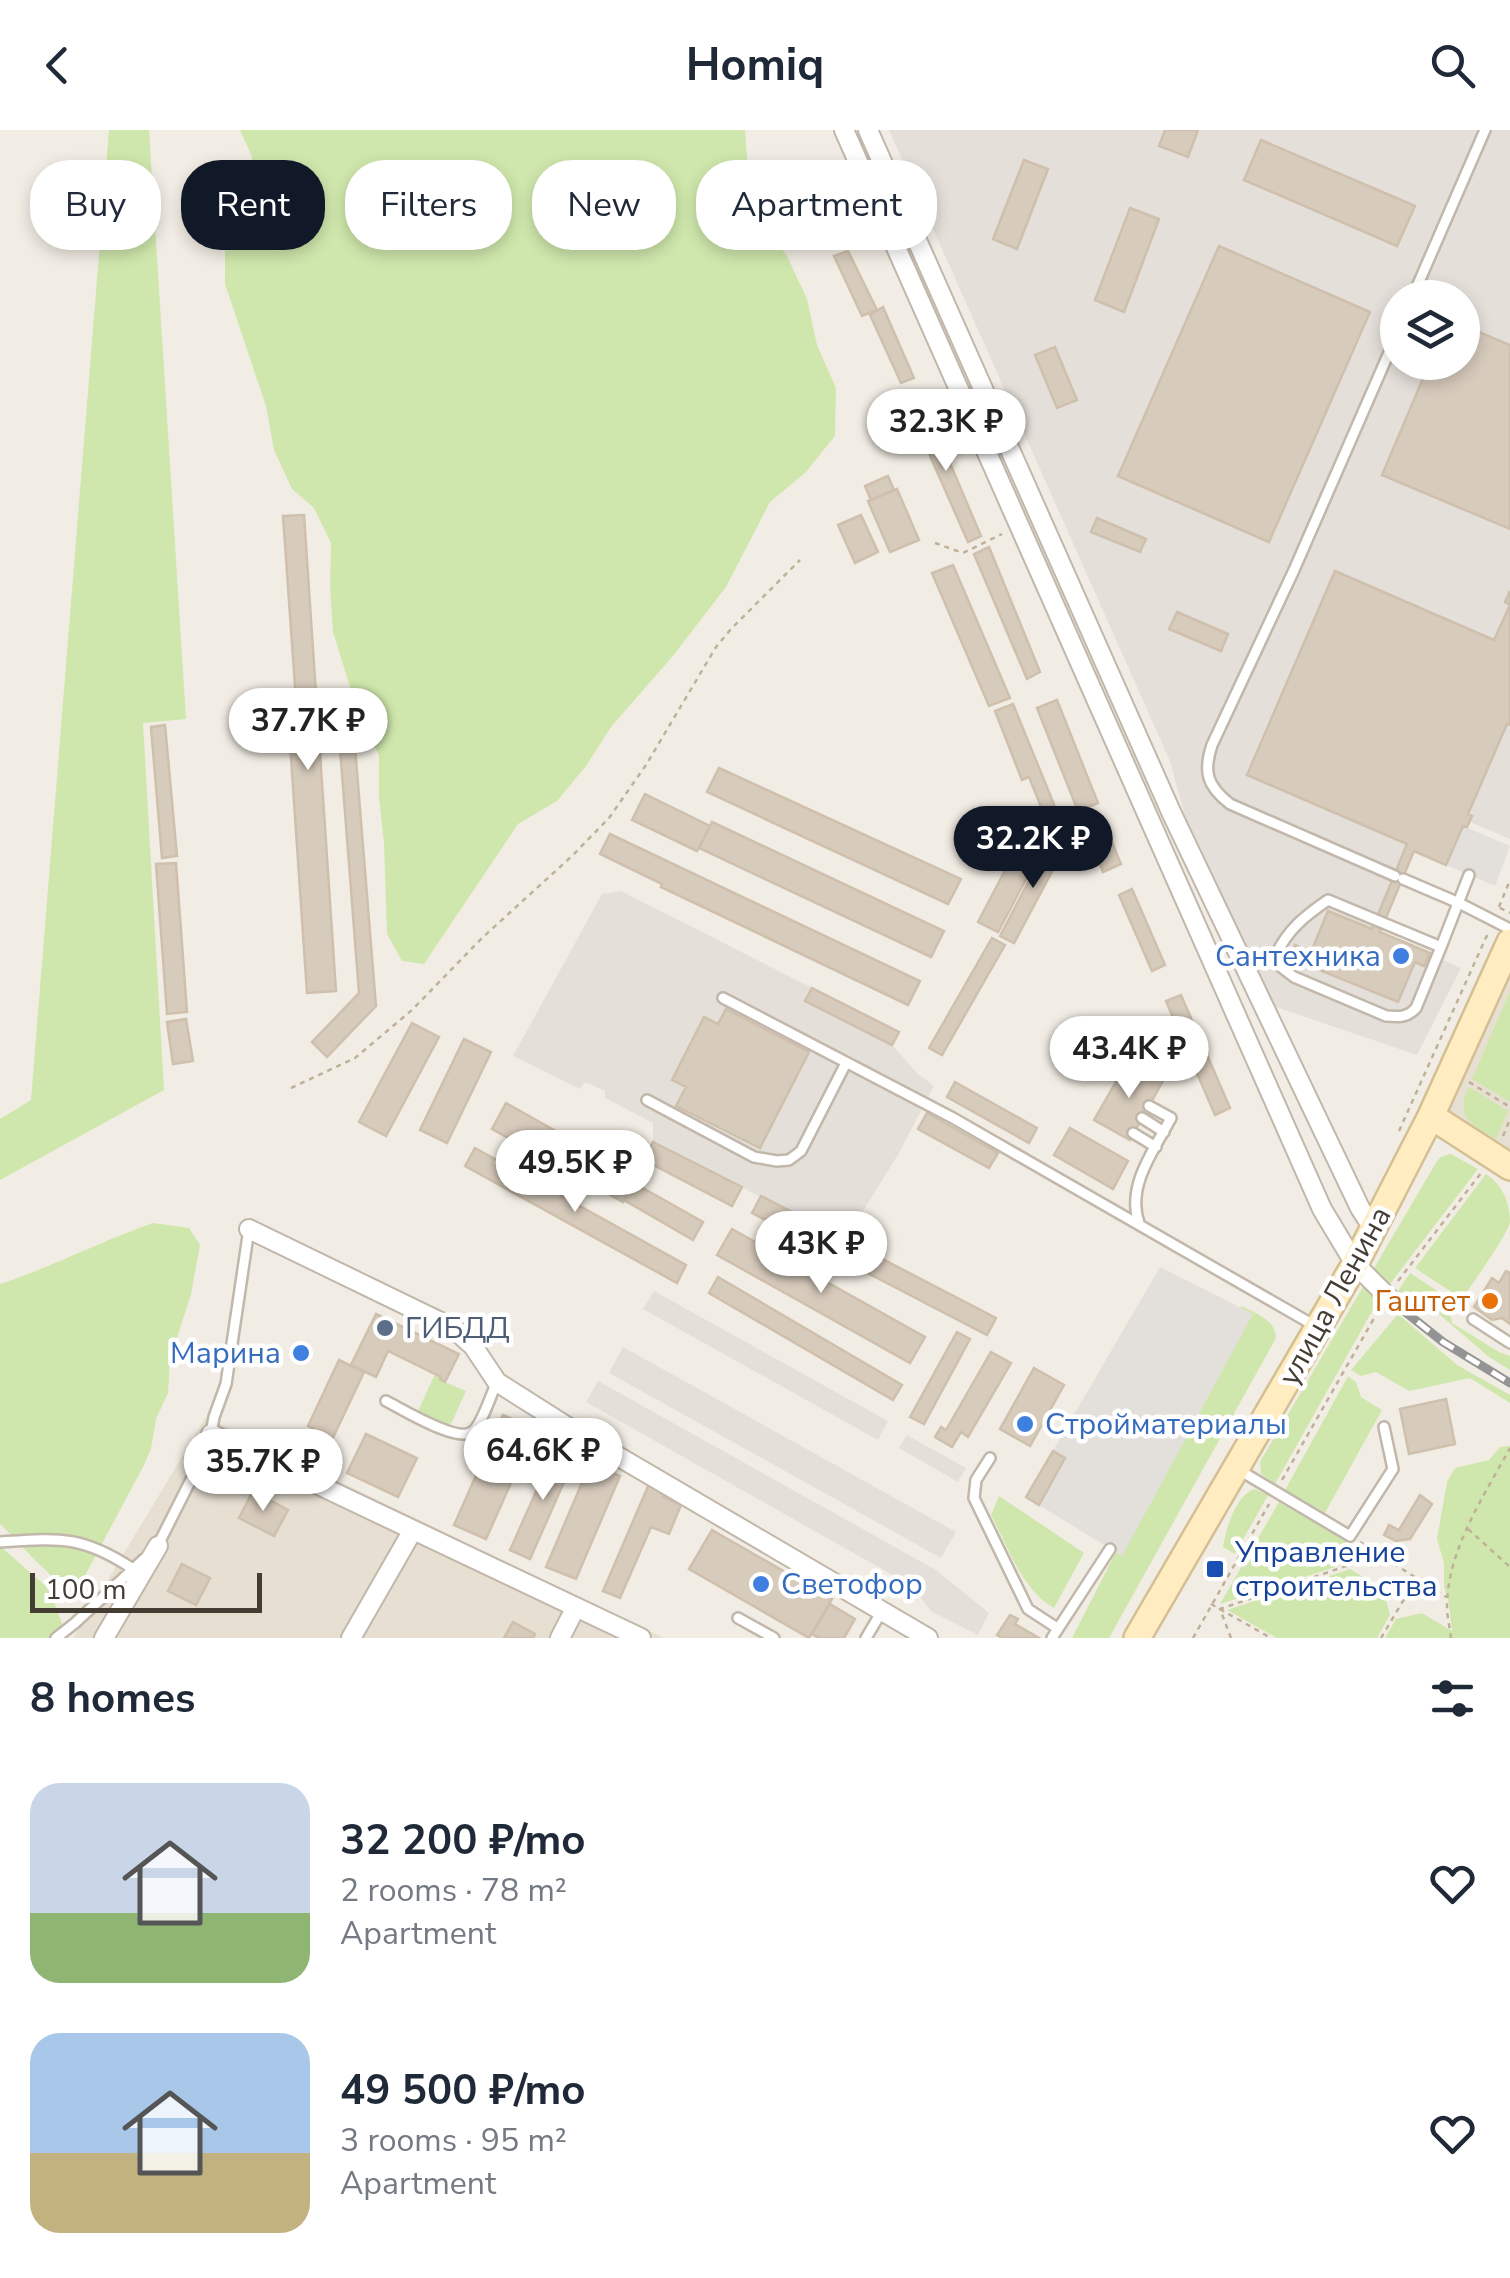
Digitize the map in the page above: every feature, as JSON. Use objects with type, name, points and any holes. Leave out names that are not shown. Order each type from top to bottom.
[{"type":"main road","name":"улица Ленина","points":[[1137,1638],[1356,1264],[1431,1116],[1510,942]]},
{"type":"main road","points":[[1431,1116],[1502,1162]]},
{"type":"street","points":[[844,130],[1311,1186],[1332,1230],[1356,1264],[1390,1300]]},
{"type":"street","points":[[868,130],[1172,814],[1374,1230]]},
{"type":"street","points":[[249,1228],[452,1328],[473,1346],[497,1382],[928,1638]]},
{"type":"street","points":[[211,1434],[642,1638]]},
{"type":"street","points":[[351,1638],[413,1530]]},
{"type":"street","points":[[104,1638],[158,1546]]},
{"type":"street","points":[[560,1638],[576,1608]]},
{"type":"lane","points":[[1420,280],[1485,130]]},
{"type":"lane","points":[[1380,373],[1212,744],[1207,770],[1212,786],[1230,804],[1510,929]]},
{"type":"lane","points":[[1440,947],[1328,900],[1284,936],[1276,955],[1281,967],[1294,977],[1386,1016],[1410,1014],[1416,1008],[1469,875]]},
{"type":"lane","points":[[723,998],[953,1118],[1320,1329]]},
{"type":"lane","points":[[646,1100],[754,1157],[789,1160],[801,1152],[846,1063]]},
{"type":"lane","points":[[1139,1223],[1136,1192],[1171,1118],[1149,1106]]},
{"type":"lane","points":[[1142,1118],[1164,1132]]},
{"type":"lane","points":[[1133,1133],[1156,1146]]},
{"type":"lane","points":[[56,1638],[158,1546],[209,1444],[226,1384],[249,1228]]},
{"type":"lane","points":[[1473,1319],[1510,1344]]},
{"type":"lane","points":[[386,1401],[452,1433],[466,1434],[476,1428],[497,1382]]},
{"type":"lane","points":[[1236,1469],[1350,1536],[1393,1469],[1384,1427]]},
{"type":"lane","points":[[990,1458],[976,1480],[974,1498],[1028,1609],[1057,1628]]},
{"type":"lane","points":[[0,1542],[82,1542],[133,1569]]},
{"type":"lane","points":[[1052,1638],[1110,1549]]},
{"type":"lane","points":[[866,1638],[882,1611]]},
{"type":"lane","points":[[738,1618],[774,1638]]},
{"type":"path","points":[[935,543],[963,553],[1019,526]]},
{"type":"path","points":[[291,1088],[355,1058],[412,1010],[610,818],[716,647],[800,560]]},
{"type":"path","points":[[1510,880],[1498,908],[1510,912]]},
{"type":"path","points":[[1398,1134],[1493,922]]},
{"type":"path","points":[[1451,1072],[1510,1108]]},
{"type":"path","points":[[1193,1638],[1390,1300],[1502,1162],[1510,1119]]},
{"type":"path","points":[[1451,1638],[1448,1598],[1453,1566],[1468,1528],[1510,1448]]},
{"type":"path","points":[[1468,1528],[1510,1567]]},
{"type":"path","points":[[1350,1536],[1448,1598]]},
{"type":"path","points":[[1220,1609],[1377,1553]]},
{"type":"path","points":[[1381,1638],[1416,1578]]},
{"type":"path","points":[[1212,1604],[1271,1638]]},
{"type":"path","points":[[1220,1609],[1231,1638]]},
{"type":"shaded area","points":[[889,130],[1510,130],[1510,839],[1470,822],[1463,826],[1446,865],[1414,852],[1380,932],[1461,968],[1417,1055],[1276,1007],[1185,817],[1170,761],[937,238],[937,160],[902,160]]},
{"type":"shaded area","points":[[1463,826],[1510,846],[1495,886],[1446,865]]},
{"type":"shaded area","points":[[621,891],[899,1032],[892,1045],[934,1086],[899,1153],[845,1240],[653,1142],[653,1123],[605,1098],[605,1091],[585,1082],[580,1089],[513,1056],[602,894]]},
{"type":"shaded area","points":[[1510,942],[1510,1167],[1431,1116]]},
{"type":"shaded area","points":[[1160,1267],[1253,1314],[1122,1556],[1026,1497]]},
{"type":"shaded area","points":[[654,1291],[888,1421],[878,1440],[643,1309]]},
{"type":"shaded area","points":[[623,1347],[956,1532],[941,1558],[609,1373]]},
{"type":"shaded area","points":[[598,1381],[936,1570],[989,1613],[978,1635],[931,1611],[912,1586],[586,1402]]},
{"type":"shaded area","points":[[206,1417],[664,1638],[73,1638]]},
{"type":"shaded area","points":[[907,1435],[966,1468],[958,1482],[899,1448]]},
{"type":"green space","points":[[109,130],[149,130],[151,160],[107,160]]},
{"type":"green space","points":[[240,130],[745,130],[747,160],[696,160],[696,250],[783,250],[807,299],[817,345],[836,388],[835,436],[805,473],[770,502],[726,587],[611,727],[586,766],[557,801],[518,824],[424,964],[402,961],[387,934],[379,755],[359,716],[333,632],[331,543],[314,508],[292,489],[274,450],[266,406],[225,284],[225,250],[325,250],[325,160],[252,160]]},
{"type":"green space","points":[[99,250],[157,250],[186,719],[143,723],[164,1090],[0,1180],[0,1119],[31,1100]]},
{"type":"green space","points":[[1510,991],[1510,1102],[1472,1079]]},
{"type":"green space","points":[[1469,1087],[1508,1111],[1496,1139],[1468,1119],[1464,1106]]},
{"type":"green space","points":[[1451,1154],[1478,1169],[1380,1297],[1275,1484],[1261,1474],[1260,1462],[1437,1161]]},
{"type":"green space","points":[[1486,1174],[1504,1194],[1510,1222],[1462,1299],[1415,1268]]},
{"type":"green space","points":[[153,1223],[189,1228],[200,1245],[191,1294],[170,1360],[168,1393],[156,1419],[151,1449],[143,1467],[82,1581],[67,1586],[0,1524],[0,1284]]},
{"type":"green space","points":[[1410,1273],[1456,1303],[1450,1313],[1452,1323],[1510,1356],[1510,1370],[1489,1357],[1412,1291],[1404,1303],[1396,1294]]},
{"type":"green space","points":[[1242,1306],[1269,1322],[1276,1338],[1109,1638],[1072,1638]]},
{"type":"green space","points":[[1398,1314],[1457,1365],[1510,1395],[1510,1403],[1470,1378],[1409,1391],[1376,1372],[1361,1376],[1351,1370]]},
{"type":"green space","points":[[435,1374],[466,1391],[447,1426],[417,1413]]},
{"type":"green space","points":[[1348,1376],[1356,1382],[1361,1397],[1382,1410],[1325,1513],[1285,1490]]},
{"type":"green space","points":[[1510,1446],[1510,1638],[1385,1638],[1396,1619],[1422,1613],[1452,1631],[1444,1563],[1437,1539],[1447,1482],[1455,1468],[1489,1460],[1500,1447]]},
{"type":"green space","points":[[1254,1489],[1268,1495],[1235,1554],[1223,1547],[1226,1531],[1237,1506]]},
{"type":"green space","points":[[999,1496],[1084,1553],[1054,1608],[1024,1579],[1010,1554],[991,1515]]},
{"type":"green space","points":[[1279,1502],[1346,1541],[1345,1564],[1220,1604]]},
{"type":"green space","points":[[0,1546],[49,1589],[62,1623],[56,1638],[0,1638]]},
{"type":"green space","points":[[1350,1569],[1383,1589],[1390,1615],[1377,1638],[1277,1638],[1227,1610]]},
{"type":"building","points":[[1165,130],[1198,130],[1188,157],[1159,146]]},
{"type":"building","points":[[1261,140],[1415,206],[1397,246],[1244,180]]},
{"type":"building","points":[[1024,160],[1048,169],[1017,249],[993,239]]},
{"type":"building","points":[[1130,208],[1159,219],[1124,312],[1095,300]]},
{"type":"building","points":[[1219,246],[1370,312],[1269,542],[1118,476]]},
{"type":"building","points":[[848,251],[877,310],[862,316],[834,256]]},
{"type":"building","points":[[883,307],[914,378],[901,383],[870,315]]},
{"type":"building","points":[[1480,332],[1510,345],[1510,529],[1382,475],[1422,380],[1480,380]]},
{"type":"building","points":[[1055,347],[1077,400],[1057,408],[1035,355]]},
{"type":"building","points":[[927,409],[981,536],[968,542],[912,415]]},
{"type":"building","points":[[888,476],[894,490],[871,500],[865,486]]},
{"type":"building","points":[[897,489],[919,540],[890,552],[868,501]]},
{"type":"building","points":[[304,515],[336,991],[307,993],[289,728],[298,728],[283,516]]},
{"type":"building","points":[[861,515],[878,552],[855,563],[838,525]]},
{"type":"building","points":[[1097,518],[1146,539],[1140,552],[1091,532]]},
{"type":"building","points":[[989,547],[1040,672],[1027,679],[974,554]]},
{"type":"building","points":[[953,565],[1010,698],[989,706],[932,573]]},
{"type":"building","points":[[1335,571],[1494,640],[1510,605],[1510,725],[1507,724],[1468,814],[1472,816],[1467,827],[1463,826],[1446,865],[1414,851],[1380,932],[1430,953],[1424,966],[1415,962],[1398,1002],[1290,958],[1295,945],[1311,952],[1328,911],[1372,929],[1407,844],[1247,775]]},
{"type":"building","points":[[1177,612],[1228,634],[1221,651],[1169,629]]},
{"type":"building","points":[[1057,700],[1098,803],[1078,811],[1037,708]]},
{"type":"building","points":[[1013,704],[1062,824],[1050,829],[1029,777],[1022,780],[995,711]]},
{"type":"building","points":[[165,725],[177,856],[162,858],[151,727]]},
{"type":"building","points":[[355,747],[376,1006],[327,1057],[312,1042],[359,993],[340,748]]},
{"type":"building","points":[[719,768],[961,879],[948,904],[707,792]]},
{"type":"building","points":[[645,794],[710,826],[697,851],[632,820]]},
{"type":"building","points":[[712,822],[944,931],[931,957],[699,848]]},
{"type":"building","points":[[1029,825],[1049,836],[998,932],[978,922]]},
{"type":"building","points":[[1106,828],[1121,864],[1103,872],[1089,836]]},
{"type":"building","points":[[610,834],[920,981],[908,1005],[600,854]]},
{"type":"building","points":[[1051,839],[1065,847],[1014,943],[1000,936]]},
{"type":"building","points":[[176,863],[187,1012],[167,1014],[156,864]]},
{"type":"building","points":[[1132,889],[1165,965],[1152,971],[1119,895]]},
{"type":"building","points":[[992,938],[1005,945],[942,1055],[929,1048]]},
{"type":"building","points":[[812,988],[899,1032],[892,1045],[805,1001]]},
{"type":"building","points":[[1181,995],[1230,1108],[1215,1115],[1166,1001]]},
{"type":"building","points":[[726,1009],[809,1052],[760,1148],[676,1106],[686,1087],[672,1080],[704,1017],[718,1024]]},
{"type":"building","points":[[186,1019],[193,1061],[173,1064],[167,1022]]},
{"type":"building","points":[[412,1023],[439,1037],[386,1136],[359,1122]]},
{"type":"building","points":[[464,1039],[491,1052],[447,1143],[420,1130]]},
{"type":"building","points":[[1128,1061],[1163,1081],[1130,1140],[1094,1120]]},
{"type":"building","points":[[955,1082],[1037,1128],[1029,1143],[947,1097]]},
{"type":"building","points":[[506,1103],[637,1177],[623,1202],[492,1129]]},
{"type":"building","points":[[927,1113],[998,1153],[989,1168],[918,1129]]},
{"type":"building","points":[[1070,1128],[1128,1161],[1113,1189],[1054,1155]]},
{"type":"building","points":[[653,1142],[742,1187],[732,1206],[644,1160]]},
{"type":"building","points":[[475,1148],[686,1265],[677,1283],[465,1166]]},
{"type":"building","points":[[634,1183],[703,1222],[693,1240],[624,1200]]},
{"type":"building","points":[[761,1196],[996,1318],[987,1335],[752,1213]]},
{"type":"building","points":[[732,1229],[925,1337],[910,1363],[717,1255]]},
{"type":"building","points":[[1506,1271],[1510,1273],[1510,1324],[1502,1318],[1492,1320],[1474,1307],[1492,1278],[1499,1283]]},
{"type":"building","points":[[718,1277],[902,1385],[893,1400],[709,1293]]},
{"type":"building","points":[[376,1314],[459,1354],[445,1382],[388,1351],[376,1377],[351,1365]]},
{"type":"building","points":[[957,1332],[970,1339],[924,1424],[910,1417]]},
{"type":"building","points":[[991,1352],[1011,1363],[968,1437],[961,1432],[952,1447],[935,1437],[941,1427],[946,1430]]},
{"type":"building","points":[[339,1360],[364,1372],[329,1446],[311,1437],[314,1429],[308,1426]]},
{"type":"building","points":[[1034,1368],[1064,1385],[1030,1446],[1000,1429]]},
{"type":"building","points":[[1446,1399],[1455,1444],[1409,1454],[1400,1409]]},
{"type":"building","points":[[503,1415],[535,1429],[486,1539],[454,1525]]},
{"type":"building","points":[[366,1434],[417,1458],[398,1497],[347,1473]]},
{"type":"building","points":[[556,1447],[576,1455],[530,1559],[510,1550]]},
{"type":"building","points":[[1053,1451],[1065,1458],[1039,1505],[1026,1497]]},
{"type":"building","points":[[590,1464],[620,1476],[576,1579],[546,1567]]},
{"type":"building","points":[[649,1484],[666,1492],[663,1497],[681,1505],[669,1534],[651,1527],[620,1598],[603,1591]]},
{"type":"building","points":[[253,1491],[288,1510],[274,1536],[239,1518]]},
{"type":"building","points":[[1420,1495],[1432,1504],[1410,1539],[1396,1541],[1384,1535],[1389,1525],[1399,1530]]},
{"type":"building","name":"Светофор","points":[[712,1530],[832,1599],[809,1638],[689,1569]]},
{"type":"building","points":[[182,1564],[210,1578],[196,1605],[168,1591]]},
{"type":"building","points":[[830,1604],[855,1619],[844,1638],[819,1638],[812,1634]]},
{"type":"building","points":[[1010,1615],[1018,1619],[1015,1624],[1039,1638],[997,1635]]},
{"type":"building","points":[[513,1622],[535,1634],[533,1638],[504,1638]]},
{"type":"railway","points":[[1394,1303],[1443,1342],[1510,1383]]},
{"type":"place","name":"Сантехника","points":[[1401,956]]},
{"type":"place","name":"Гаштет","points":[[1490,1301]]},
{"type":"place","name":"ГИБДД","points":[[385,1328]]},
{"type":"place","name":"Марина","points":[[301,1353]]},
{"type":"place","name":"Стройматериалы","points":[[1025,1424]]},
{"type":"place","name":"Управление строительства","points":[[1215,1569]]},
{"type":"place","name":"Светофор","points":[[761,1584]]}]
